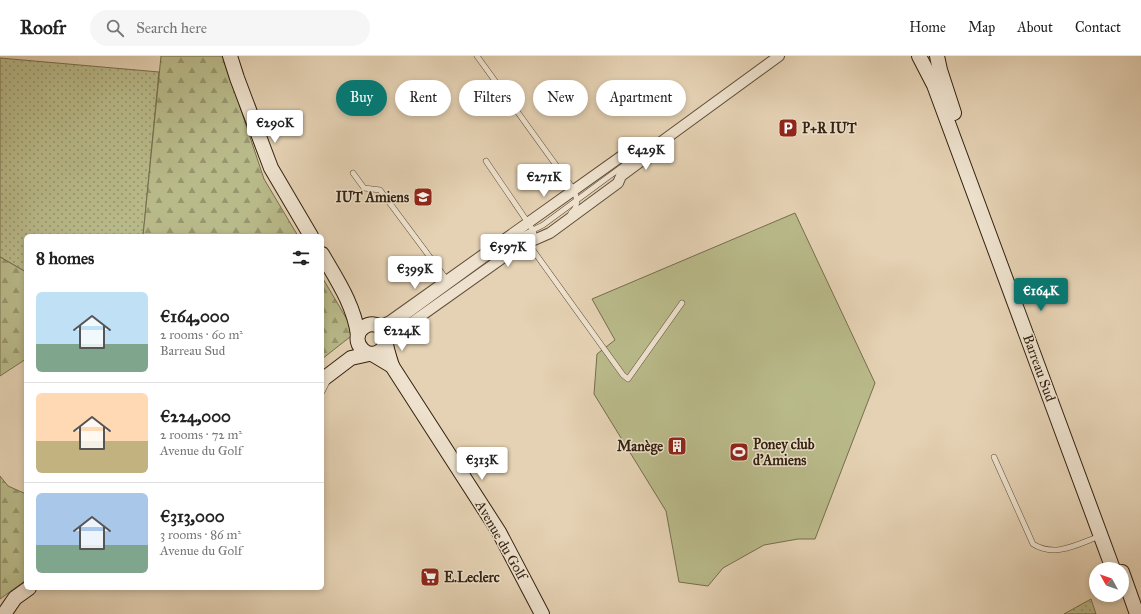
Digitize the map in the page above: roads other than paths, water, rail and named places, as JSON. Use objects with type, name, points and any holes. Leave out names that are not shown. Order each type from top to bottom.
[{"type":"main road","points":[[230,56],[271,168],[310,234]]},
{"type":"main road","name":"Barreau Sud","points":[[919,56],[934,85],[1110,562]]},
{"type":"main road","name":"Barreau Sud","points":[[937,56],[953,112],[1119,562]]},
{"type":"main road","points":[[324,257],[348,298],[354,315],[358,343],[362,350],[370,354]]},
{"type":"main road","points":[[348,298],[383,333],[392,366]]},
{"type":"main road","points":[[325,374],[347,352],[365,326],[370,324],[383,333]]},
{"type":"main road","points":[[325,374],[351,358],[381,352],[383,333]]},
{"type":"main road","name":"Avenue du Golf","points":[[370,354],[392,366],[499,532],[542,614]]},
{"type":"main road","points":[[4,614],[15,598],[26,590]]},
{"type":"main road","name":"Barreau Sud","points":[[1129,591],[1137,614]]},
{"type":"main road","points":[[1125,602],[1130,614]]},
{"type":"street","points":[[383,333],[518,247],[550,233],[618,183],[621,176],[778,56]]},
{"type":"street","points":[[383,333],[390,321],[447,280],[531,226],[574,190],[633,148],[652,153]]},
{"type":"lane","points":[[477,56],[574,190],[577,200],[575,209],[558,223],[554,230]]},
{"type":"lane","points":[[383,333],[531,226],[542,225],[638,155],[652,153]]},
{"type":"lane","points":[[486,161],[531,226],[534,235],[518,247]]},
{"type":"lane","points":[[353,173],[364,188],[380,190],[447,280]]},
{"type":"lane","points":[[518,247],[530,246],[623,375],[628,379],[682,304]]},
{"type":"lane","points":[[994,457],[1033,544],[1050,551],[1067,549],[1101,536]]},
{"type":"lane","points":[[0,609],[15,598]]},
{"type":"place","name":"P+R IUT","points":[[788,128]]},
{"type":"place","name":"IUT Amiens","points":[[423,197]]},
{"type":"place","name":"Manège","points":[[677,446]]},
{"type":"place","name":"Poney club d'Amiens","points":[[739,452]]},
{"type":"place","name":"E.Leclerc","points":[[430,577]]}]
